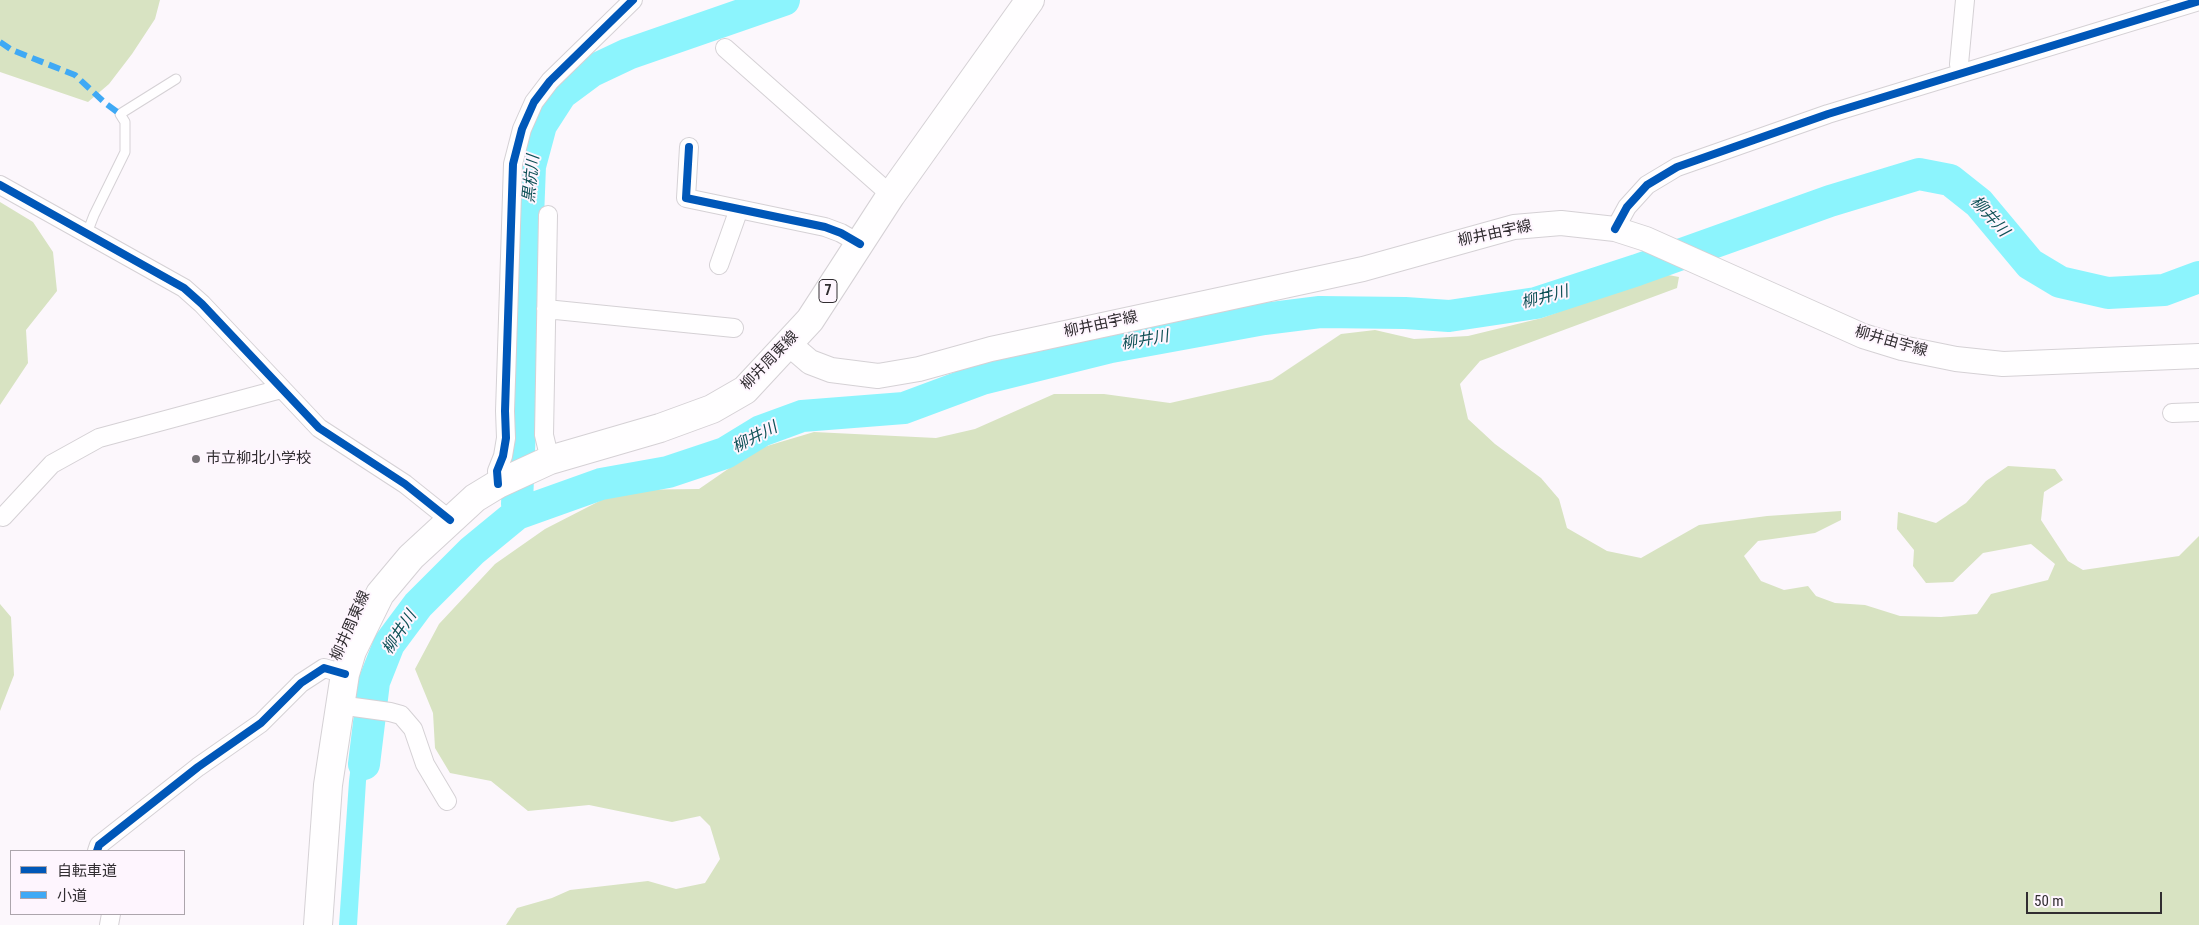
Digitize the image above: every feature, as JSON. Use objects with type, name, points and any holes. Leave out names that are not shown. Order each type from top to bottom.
[{"type":"main road","name":"柳井周東線","points":[[318,925],[328,785],[344,706],[345,674],[352,650],[380,594],[410,557],[476,498],[500,482],[542,463],[660,428],[712,409],[744,390],[810,320],[891,195],[1030,0]]},
{"type":"main road","name":"柳井由宇線","points":[[789,344],[810,362],[830,370],[878,376],[919,369],[1000,347],[1363,269],[1514,227],[1561,223],[1614,229],[1646,240],[1712,267],[1863,336],[1902,348],[1956,359],[2003,364],[2199,356]]},
{"type":"street","points":[[500,482],[497,471],[503,456],[506,438],[505,411],[513,164],[522,129],[534,102],[550,80],[633,0]]},
{"type":"street","points":[[1961,73],[1959,64],[1965,0]]},
{"type":"street","points":[[1614,229],[1627,207],[1647,185],[1677,167],[1828,114],[2199,1]]},
{"type":"street","points":[[725,48],[891,195]]},
{"type":"street","points":[[689,148],[686,198],[824,227],[841,233],[860,244]]},
{"type":"street","points":[[0,185],[184,288],[202,304],[319,428],[405,484],[450,520]]},
{"type":"street","points":[[720,265],[739,209]]},
{"type":"street","points":[[542,463],[548,215]]},
{"type":"street","points":[[546,309],[734,328]]},
{"type":"street","points":[[3,517],[52,464],[99,438],[281,389]]},
{"type":"street","points":[[2172,413],[2199,412]]},
{"type":"street","points":[[97,850],[99,845],[198,767],[261,723],[301,683],[324,668],[345,674]]},
{"type":"street","points":[[344,706],[401,715],[413,729],[426,764],[447,801]]},
{"type":"lane","points":[[88,233],[94,215],[126,152],[125,122],[120,114],[176,79]]},
{"type":"green space","points":[[0,0],[160,0],[155,19],[132,54],[109,84],[88,102],[0,72]]},
{"type":"green space","points":[[0,202],[33,222],[53,252],[57,291],[26,330],[28,363],[0,405]]},
{"type":"green space","points":[[1663,274],[1679,277],[1677,288],[1480,361],[1460,384],[1468,419],[1495,444],[1541,478],[1559,499],[1567,528],[1607,551],[1641,558],[1699,525],[1767,516],[1841,511],[1841,520],[1815,533],[1758,541],[1744,556],[1761,581],[1784,590],[1808,586],[1816,596],[1835,603],[1865,605],[1900,616],[1941,617],[1977,614],[1991,594],[2048,580],[2055,564],[2031,544],[1983,553],[1953,582],[1926,583],[1913,566],[1914,550],[1897,529],[1898,512],[1936,523],[1966,503],[1986,481],[2008,466],[2055,469],[2063,480],[2044,492],[2041,520],[2068,561],[2083,570],[2179,556],[2199,536],[2199,925],[506,925],[517,908],[552,898],[570,890],[648,881],[676,889],[705,883],[720,859],[710,826],[700,816],[672,822],[589,805],[528,811],[491,781],[450,773],[435,748],[433,713],[415,669],[439,624],[495,564],[545,529],[621,490],[699,489],[757,449],[814,432],[936,438],[975,429],[1054,394],[1104,394],[1170,403],[1272,380],[1341,334],[1375,330],[1414,339],[1468,336],[1542,318]]},
{"type":"green space","points":[[0,604],[11,617],[14,675],[0,711]]},
{"type":"water","points":[[357,716],[381,720],[366,781],[357,925],[339,925],[349,781]]},
{"type":"waterway","name":"黒杭川","points":[[517,504],[530,166],[541,125],[561,94],[592,71],[628,54],[784,0]]},
{"type":"waterway","name":"柳井川","points":[[364,764],[374,682],[389,644],[418,605],[472,551],[517,514],[601,484],[668,472],[725,453],[761,431],[802,416],[904,408],[982,379],[1111,347],[1264,319],[1320,312],[1405,313],[1449,316],[1536,303],[1637,270],[1830,201],[1919,174],[1950,180],[1979,203],[2030,264],[2060,282],[2108,293],[2164,290],[2199,277]]},
{"type":"marked path","points":[[0,42],[12,50],[75,75],[105,103],[120,114]]},
{"type":"cycle path","points":[[498,484],[497,471],[503,456],[506,438],[505,411],[513,164],[522,129],[534,102],[550,81],[633,0]]},
{"type":"cycle path","points":[[1615,229],[1627,207],[1647,185],[1677,167],[1828,114],[2199,1]]},
{"type":"cycle path","points":[[689,147],[686,198],[825,227],[841,233],[860,244]]},
{"type":"cycle path","points":[[0,185],[184,288],[202,304],[319,428],[405,484],[450,520]]},
{"type":"cycle path","points":[[97,850],[99,845],[198,767],[261,723],[301,683],[324,668],[345,674]]},
{"type":"place","name":"市立柳北小学校","points":[[196,459]]}]
